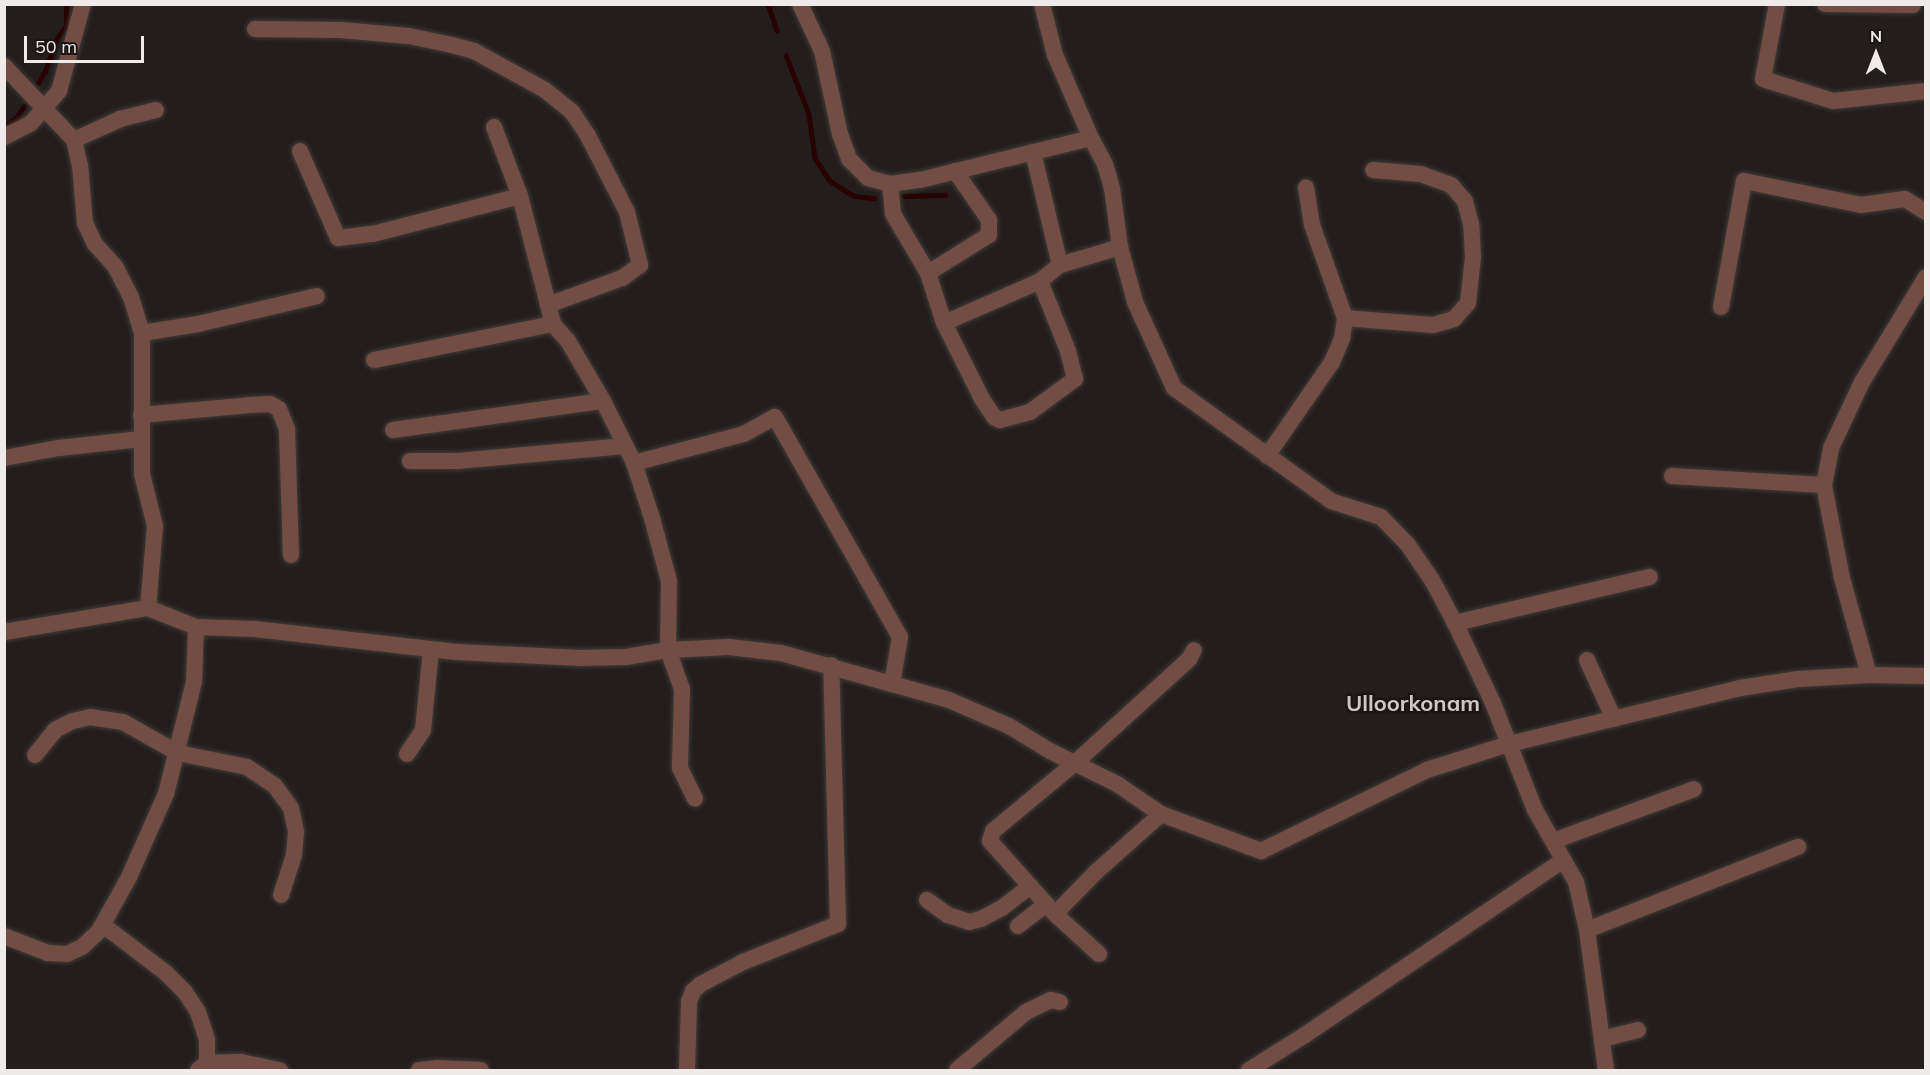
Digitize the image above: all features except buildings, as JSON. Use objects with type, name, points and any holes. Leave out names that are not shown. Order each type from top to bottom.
[{"type":"street","points":[[4,137],[31,123],[59,92],[83,4]]},
{"type":"street","points":[[800,4],[822,51],[840,134],[849,159],[868,178],[890,184],[955,171],[1091,138]]},
{"type":"street","points":[[1042,4],[1055,55],[1091,138],[1105,164],[1112,189],[1120,247],[1135,302],[1174,388],[1330,501],[1381,517],[1408,545],[1432,580],[1455,623],[1493,703],[1535,810],[1576,882],[1587,930],[1605,1071]]},
{"type":"street","points":[[1777,4],[1763,79],[1833,100],[1926,91]]},
{"type":"street","points":[[1825,4],[1913,5]]},
{"type":"street","points":[[255,29],[340,30],[409,36],[452,45],[474,51],[545,90],[572,112],[588,136],[627,212],[640,265],[622,278],[548,305]]},
{"type":"street","points":[[4,66],[74,140],[80,165],[85,222],[95,244],[115,266],[131,297],[142,333],[142,474],[155,526],[148,608]]},
{"type":"street","points":[[74,140],[120,119],[156,110]]},
{"type":"street","points":[[494,127],[520,196],[553,324],[568,341],[603,401],[634,463],[669,580],[668,650],[682,689],[680,768],[694,798]]},
{"type":"street","points":[[300,151],[338,238],[373,234],[520,196]]},
{"type":"street","points":[[1033,152],[1060,265]]},
{"type":"street","points":[[1345,318],[1433,325],[1454,319],[1468,303],[1473,257],[1471,224],[1466,201],[1451,184],[1420,174],[1373,170]]},
{"type":"street","points":[[928,273],[989,235],[989,220],[955,171]]},
{"type":"street","points":[[1721,306],[1743,181],[1861,205],[1905,199],[1926,212]]},
{"type":"street","points":[[890,184],[894,214],[928,273],[944,323],[994,417],[1000,420],[1030,411],[1075,379],[1068,351],[1040,281]]},
{"type":"street","points":[[1267,456],[1332,362],[1342,338],[1345,318],[1312,225],[1306,187]]},
{"type":"street","points":[[944,323],[1040,281],[1060,265],[1120,247]]},
{"type":"street","points":[[1869,675],[1842,578],[1824,485],[1831,448],[1862,382],[1926,277]]},
{"type":"street","points":[[142,333],[198,324],[317,296]]},
{"type":"street","points":[[374,360],[553,324]]},
{"type":"street","points":[[393,430],[603,401]]},
{"type":"street","points":[[141,415],[270,404],[279,409],[287,429],[291,555]]},
{"type":"street","points":[[634,463],[744,434],[775,417],[900,637],[892,684]]},
{"type":"street","points":[[4,458],[59,448],[141,439]]},
{"type":"street","points":[[410,461],[458,461],[625,446]]},
{"type":"street","points":[[1672,476],[1824,485]]},
{"type":"street","points":[[1455,623],[1650,577]]},
{"type":"street","points":[[4,632],[148,608],[196,627],[255,629],[430,650],[581,658],[626,657],[668,650],[729,647],[781,653],[831,665],[949,700],[1009,726],[1050,751],[1076,762],[1116,784],[1161,814],[1261,851],[1427,770],[1509,744],[1740,688],[1798,680],[1869,675],[1926,676]]},
{"type":"street","points":[[4,936],[48,953],[67,954],[82,947],[103,925],[129,878],[166,794],[194,682],[196,627]]},
{"type":"street","points":[[407,754],[423,730],[430,650]]},
{"type":"street","points":[[1098,954],[1050,909],[990,841],[993,831],[1076,762],[1189,659],[1194,650]]},
{"type":"street","points":[[1587,660],[1614,718]]},
{"type":"street","points":[[687,1071],[689,1002],[693,991],[701,984],[743,962],[838,924],[831,665]]},
{"type":"street","points":[[35,755],[55,730],[73,721],[90,717],[123,723],[178,753],[247,767],[275,786],[291,808],[296,832],[294,855],[281,895]]},
{"type":"street","points":[[1552,841],[1694,789]]},
{"type":"street","points":[[1018,926],[1050,909],[1096,872],[1161,814]]},
{"type":"street","points":[[1587,930],[1798,847]]},
{"type":"street","points":[[1249,1071],[1563,860]]},
{"type":"street","points":[[927,900],[948,915],[969,922],[981,920],[1002,908],[1030,886]]},
{"type":"street","points":[[103,925],[166,973],[185,992],[198,1012],[207,1040],[203,1067],[241,1062],[280,1071]]},
{"type":"street","points":[[957,1071],[1026,1012],[1051,1000],[1060,1002]]},
{"type":"street","points":[[1602,1039],[1638,1030]]},
{"type":"street","points":[[419,1071],[437,1068],[482,1071]]},
{"type":"waterway","points":[[38,83],[57,38],[66,26],[66,4]]},
{"type":"waterway","points":[[768,4],[777,30]]},
{"type":"waterway","points":[[786,55],[809,114],[815,158],[830,181],[854,196],[874,198]]},
{"type":"waterway","points":[[4,125],[16,118],[24,106]]},
{"type":"waterway","points":[[904,196],[945,195]]},
{"type":"district","name":"Ulloorkonam","points":[[1413,704]]}]
